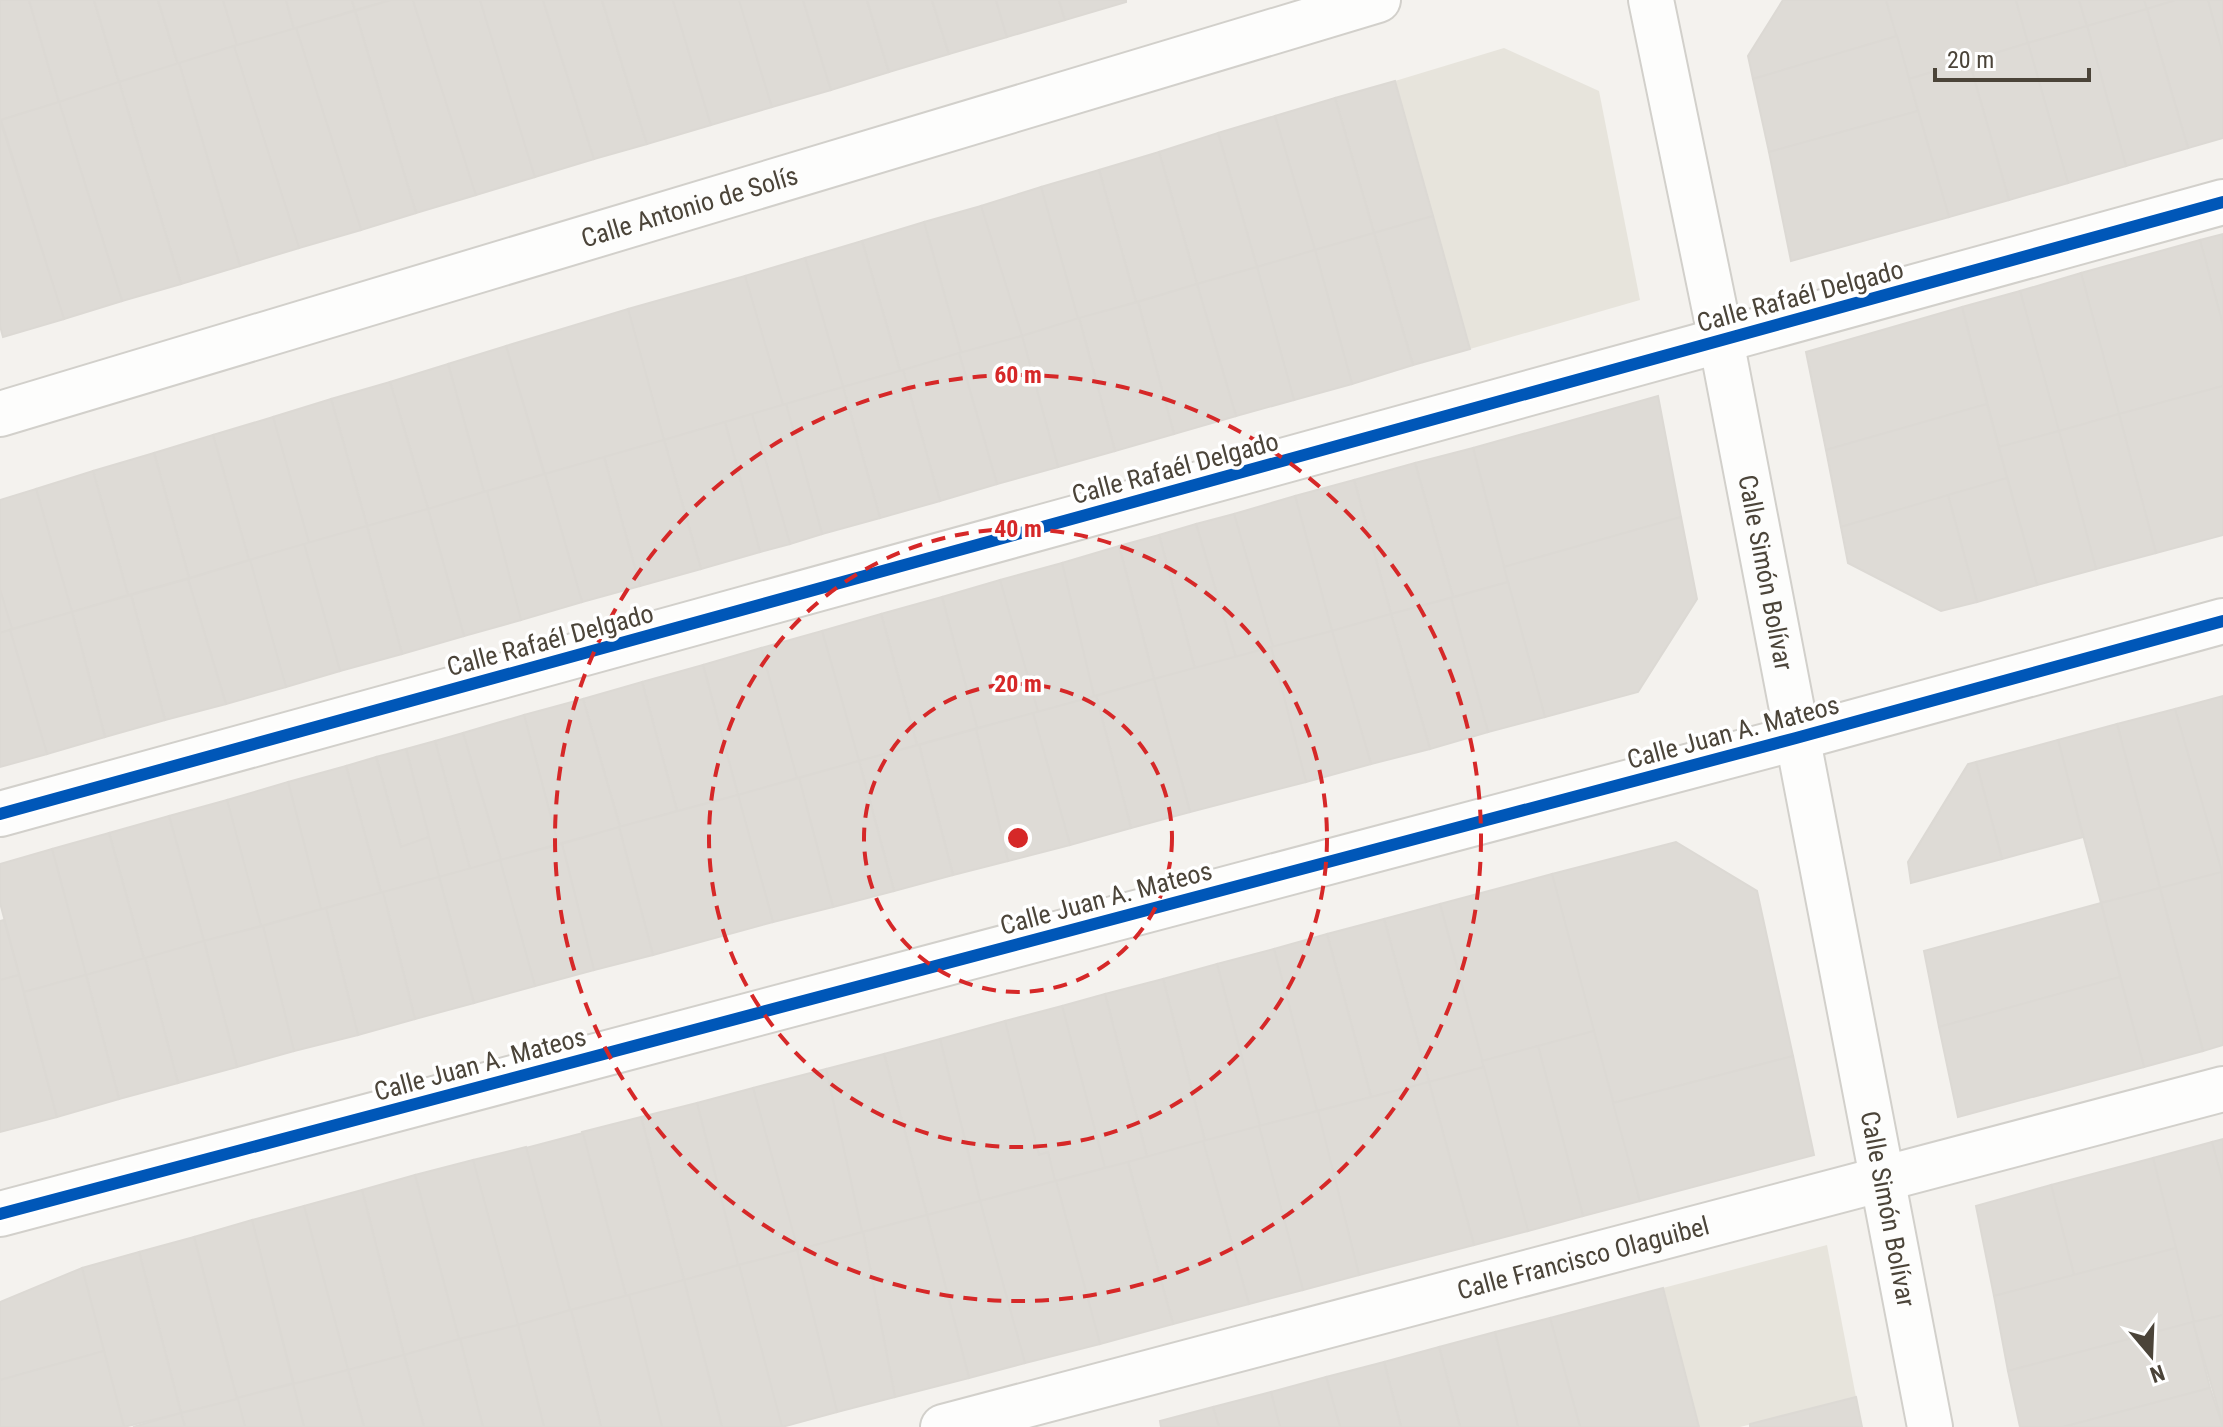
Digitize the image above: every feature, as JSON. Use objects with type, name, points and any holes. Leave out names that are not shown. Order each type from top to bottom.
[{"type":"street","name":"Calle Antonio de Solís","points":[[0,414],[1378,0]]},
{"type":"street","name":"Calle Simón Bolívar","points":[[1651,0],[1721,340],[1930,1427]]},
{"type":"street","name":"Calle Rafaél Delgado","points":[[0,814],[2223,202]]},
{"type":"street","name":"Calle Juan A. Mateos","points":[[0,1214],[1796,738],[2223,621]]},
{"type":"street","name":"Calle Francisco Olaguibel","points":[[943,1427],[2223,1089]]},
{"type":"shaded area","points":[[1504,48],[1599,91],[1640,300],[1470,349],[1395,81]]},
{"type":"shaded area","points":[[1827,1245],[1856,1397],[1740,1427],[1699,1427],[1663,1288]]},
{"type":"building","points":[[0,0],[29,0],[59,102],[0,120]]},
{"type":"building","points":[[29,0],[94,0],[119,82],[59,102]]},
{"type":"building","points":[[94,0],[158,0],[178,64],[119,82]]},
{"type":"building","points":[[158,0],[223,0],[237,45],[178,64]]},
{"type":"building","points":[[223,0],[286,0],[294,29],[237,45]]},
{"type":"building","points":[[286,0],[352,0],[355,10],[294,29]]},
{"type":"building","points":[[352,0],[391,0],[355,10]]},
{"type":"building","points":[[391,0],[413,0],[476,195],[416,213],[355,11]]},
{"type":"building","points":[[413,0],[480,0],[535,177],[476,195]]},
{"type":"building","points":[[480,0],[543,0],[594,159],[535,177]]},
{"type":"building","points":[[543,0],[602,0],[647,144],[594,159]]},
{"type":"building","points":[[602,0],[673,0],[711,125],[647,144]]},
{"type":"building","points":[[673,0],[739,0],[772,107],[711,125]]},
{"type":"building","points":[[739,0],[803,0],[831,90],[772,107]]},
{"type":"building","points":[[803,0],[867,0],[889,72],[831,90]]},
{"type":"building","points":[[867,0],[932,0],[949,54],[889,72]]},
{"type":"building","points":[[932,0],[996,0],[1007,37],[949,54]]},
{"type":"building","points":[[996,0],[1059,0],[1065,20],[1007,37]]},
{"type":"building","points":[[1059,0],[1126,0],[1126,2],[1065,20]]},
{"type":"building","points":[[1783,0],[1886,0],[1897,36],[1753,79],[1748,56]]},
{"type":"building","points":[[1886,0],[2016,0],[2028,43],[1909,79]]},
{"type":"building","points":[[2016,0],[2079,0],[2087,26],[2028,43]]},
{"type":"building","points":[[2079,0],[2144,0],[2147,9],[2087,26]]},
{"type":"building","points":[[2144,0],[2176,0],[2147,9]]},
{"type":"building","points":[[2176,0],[2208,0],[2223,54],[2223,138],[2188,148],[2147,9]]},
{"type":"building","points":[[2208,0],[2223,0],[2223,54]]},
{"type":"building","points":[[2147,9],[2188,148],[2126,166],[2087,26]]},
{"type":"building","points":[[355,11],[416,213],[361,230],[296,28]]},
{"type":"building","points":[[2087,26],[2126,166],[2068,183],[2028,43]]},
{"type":"building","points":[[296,28],[361,230],[299,248],[234,46]]},
{"type":"building","points":[[1897,36],[1918,111],[1769,152],[1753,79]]},
{"type":"building","points":[[2028,43],[2068,183],[2009,200],[1969,61]]},
{"type":"building","points":[[234,46],[299,248],[240,266],[179,63]]},
{"type":"building","points":[[1969,61],[2009,200],[1949,217],[1909,79]]},
{"type":"building","points":[[179,63],[240,266],[181,284],[119,82]]},
{"type":"building","points":[[1395,81],[1433,216],[1374,233],[1335,98]]},
{"type":"building","points":[[119,82],[181,284],[122,301],[59,102]]},
{"type":"building","points":[[1335,98],[1374,233],[1315,250],[1275,116]]},
{"type":"building","points":[[59,102],[122,301],[64,319],[1,120]]},
{"type":"building","points":[[1918,111],[1949,217],[1791,261],[1769,152]]},
{"type":"building","points":[[1275,116],[1315,250],[1257,267],[1218,133]]},
{"type":"building","points":[[0,120],[64,319],[3,337],[0,326]]},
{"type":"building","points":[[1218,133],[1257,267],[1197,284],[1159,152]]},
{"type":"building","points":[[1159,152],[1197,284],[1136,302],[1099,170]]},
{"type":"building","points":[[1099,170],[1136,302],[1078,319],[1041,187]]},
{"type":"building","points":[[1041,187],[1078,319],[1022,336],[981,206]]},
{"type":"building","points":[[981,206],[1022,336],[961,353],[924,222]]},
{"type":"building","points":[[1433,216],[1470,349],[1413,365],[1374,233]]},
{"type":"building","points":[[924,222],[961,353],[900,371],[862,241]]},
{"type":"building","points":[[1374,233],[1413,365],[1352,384],[1315,250]]},
{"type":"building","points":[[2223,234],[2223,325],[2200,240]]},
{"type":"building","points":[[2200,240],[2223,325],[2223,386],[2119,414],[2081,273]]},
{"type":"building","points":[[862,241],[900,371],[843,387],[805,258]]},
{"type":"building","points":[[1315,250],[1352,384],[1294,400],[1257,267]]},
{"type":"building","points":[[805,258],[843,387],[783,405],[745,276]]},
{"type":"building","points":[[1257,267],[1294,400],[1236,416],[1197,284]]},
{"type":"building","points":[[2081,273],[2119,414],[2059,431],[2020,291]]},
{"type":"building","points":[[745,276],[783,405],[664,440],[628,309]]},
{"type":"building","points":[[1197,284],[1236,416],[1174,434],[1138,302]]},
{"type":"building","points":[[2020,291],[2059,431],[1999,447],[1962,307]]},
{"type":"building","points":[[1138,302],[1174,434],[1115,451],[1079,318]]},
{"type":"building","points":[[1962,307],[1987,404],[1826,450],[1806,352]]},
{"type":"building","points":[[628,309],[664,440],[545,474],[506,346]]},
{"type":"building","points":[[1079,318],[1115,451],[1058,467],[1022,336]]},
{"type":"building","points":[[1022,336],[1058,467],[997,484],[959,353]]},
{"type":"building","points":[[506,346],[544,474],[484,492],[448,364]]},
{"type":"building","points":[[959,353],[997,484],[940,501],[903,370]]},
{"type":"building","points":[[448,364],[484,492],[428,509],[390,382]]},
{"type":"building","points":[[903,370],[940,501],[880,518],[843,387]]},
{"type":"building","points":[[390,382],[428,509],[367,526],[331,399]]},
{"type":"building","points":[[2223,386],[2223,535],[2156,553],[2119,414]]},
{"type":"building","points":[[843,387],[880,518],[822,534],[786,404]]},
{"type":"building","points":[[1658,396],[1681,517],[1504,567],[1473,448]]},
{"type":"building","points":[[331,399],[367,526],[309,543],[273,417]]},
{"type":"building","points":[[786,404],[822,534],[790,544],[752,414]]},
{"type":"building","points":[[1987,404],[2007,478],[1841,527],[1826,450]]},
{"type":"building","points":[[752,414],[790,544],[760,552],[725,422]]},
{"type":"building","points":[[2119,414],[2156,553],[2096,569],[2059,431]]},
{"type":"building","points":[[273,417],[309,543],[249,560],[213,435]]},
{"type":"building","points":[[725,422],[760,552],[701,569],[664,440]]},
{"type":"building","points":[[2059,431],[2096,569],[2037,585],[1999,447]]},
{"type":"building","points":[[213,435],[249,560],[189,578],[154,453]]},
{"type":"building","points":[[664,440],[701,569],[640,586],[604,457]]},
{"type":"building","points":[[1473,448],[1508,582],[1453,597],[1415,463]]},
{"type":"building","points":[[154,453],[189,578],[128,595],[93,471]]},
{"type":"building","points":[[604,457],[640,586],[582,602],[545,474]]},
{"type":"building","points":[[1415,463],[1453,597],[1391,614],[1354,480]]},
{"type":"building","points":[[93,471],[128,595],[72,612],[36,489]]},
{"type":"building","points":[[545,474],[582,602],[521,620],[487,491]]},
{"type":"building","points":[[2007,478],[2037,585],[1977,602],[1948,495]]},
{"type":"building","points":[[1354,480],[1391,614],[1332,631],[1295,496]]},
{"type":"building","points":[[36,489],[72,612],[12,629],[0,590],[0,500]]},
{"type":"building","points":[[487,491],[521,620],[464,636],[428,509]]},
{"type":"building","points":[[1948,495],[1977,602],[1941,611],[1848,563],[1841,527]]},
{"type":"building","points":[[1295,496],[1332,631],[1273,647],[1234,514]]},
{"type":"building","points":[[428,509],[464,636],[402,654],[367,526]]},
{"type":"building","points":[[1234,514],[1273,647],[1236,658],[1196,524]]},
{"type":"building","points":[[1681,517],[1697,599],[1638,692],[1545,717],[1504,567]]},
{"type":"building","points":[[1196,524],[1236,658],[1195,669],[1159,535]]},
{"type":"building","points":[[367,526],[402,654],[340,671],[304,544]]},
{"type":"building","points":[[1159,535],[1195,669],[1154,679],[1119,546]]},
{"type":"building","points":[[304,544],[340,671],[286,687],[250,560]]},
{"type":"building","points":[[1119,546],[1154,679],[1094,696],[1062,563]]},
{"type":"building","points":[[250,560],[286,687],[226,704],[188,579]]},
{"type":"building","points":[[1062,563],[1094,696],[1038,712],[1000,580]]},
{"type":"building","points":[[188,579],[226,704],[165,720],[131,595]]},
{"type":"building","points":[[1000,580],[1038,712],[977,728],[942,597]]},
{"type":"building","points":[[1508,582],[1545,717],[1488,732],[1451,598]]},
{"type":"building","points":[[0,590],[12,629],[0,633]]},
{"type":"building","points":[[131,595],[165,720],[105,737],[72,612]]},
{"type":"building","points":[[942,597],[977,728],[917,745],[881,614]]},
{"type":"building","points":[[1451,598],[1488,732],[1430,749],[1391,614]]},
{"type":"building","points":[[72,612],[105,737],[47,754],[10,630]]},
{"type":"building","points":[[881,614],[917,745],[859,761],[822,631]]},
{"type":"building","points":[[1391,614],[1430,749],[1371,764],[1332,631]]},
{"type":"building","points":[[10,630],[47,754],[0,767],[0,633]]},
{"type":"building","points":[[822,631],[859,761],[797,778],[761,648]]},
{"type":"building","points":[[1332,631],[1371,764],[1306,782],[1271,647]]},
{"type":"building","points":[[1271,647],[1306,782],[1190,812],[1154,679]]},
{"type":"building","points":[[761,648],[797,778],[738,795],[703,665]]},
{"type":"building","points":[[703,665],[738,795],[677,811],[642,682]]},
{"type":"building","points":[[1154,679],[1190,812],[1131,828],[1096,696]]},
{"type":"building","points":[[642,682],[677,811],[620,827],[583,699]]},
{"type":"building","points":[[1096,696],[1131,828],[1070,845],[1033,713]]},
{"type":"building","points":[[2223,696],[2223,871],[2222,872],[2175,709]]},
{"type":"building","points":[[583,699],[620,827],[558,844],[524,715]]},
{"type":"building","points":[[2175,709],[2222,872],[2160,888],[2117,724]]},
{"type":"building","points":[[1033,713],[1070,845],[1008,861],[976,729]]},
{"type":"building","points":[[524,715],[558,844],[501,860],[463,733]]},
{"type":"building","points":[[2117,724],[2160,888],[2101,903],[2058,740]]},
{"type":"building","points":[[976,729],[1008,861],[953,875],[919,745]]},
{"type":"building","points":[[463,733],[501,860],[470,869],[435,741]]},
{"type":"building","points":[[2058,740],[2083,837],[2002,859],[1976,762]]},
{"type":"building","points":[[435,741],[470,869],[439,877],[406,749]]},
{"type":"building","points":[[919,745],[953,875],[894,891],[859,761]]},
{"type":"building","points":[[406,749],[429,837],[401,847],[376,757]]},
{"type":"building","points":[[376,757],[401,847],[429,837],[439,877],[381,893],[346,766]]},
{"type":"building","points":[[859,761],[894,891],[833,907],[799,778]]},
{"type":"building","points":[[1976,762],[2002,859],[1911,883],[1908,862],[1968,764]]},
{"type":"building","points":[[346,766],[381,893],[321,909],[288,782]]},
{"type":"building","points":[[799,778],[833,907],[773,922],[738,795]]},
{"type":"building","points":[[288,782],[321,909],[261,926],[227,800]]},
{"type":"building","points":[[738,795],[773,922],[653,955],[619,827]]},
{"type":"building","points":[[227,800],[261,926],[204,941],[169,816]]},
{"type":"building","points":[[169,816],[204,941],[144,959],[109,833]]},
{"type":"building","points":[[619,827],[653,955],[594,970],[562,844]]},
{"type":"building","points":[[109,833],[144,959],[86,975],[52,849]]},
{"type":"building","points":[[1676,842],[1757,891],[1793,1056],[1613,1103],[1552,874]]},
{"type":"building","points":[[562,844],[594,970],[535,986],[500,860]]},
{"type":"building","points":[[52,849],[86,975],[24,992],[0,903],[0,864]]},
{"type":"building","points":[[500,860],[535,986],[474,1003],[439,877]]},
{"type":"building","points":[[2222,872],[2223,1045],[2203,1051],[2160,888]]},
{"type":"building","points":[[1552,874],[1594,1031],[1482,1061],[1440,904]]},
{"type":"building","points":[[439,877],[474,1003],[415,1019],[383,892]]},
{"type":"building","points":[[2160,888],[2203,1051],[2144,1067],[2101,903]]},
{"type":"building","points":[[383,892],[415,1019],[358,1035],[326,908]]},
{"type":"building","points":[[2101,903],[2120,977],[1939,1027],[1924,951]]},
{"type":"building","points":[[1440,904],[1484,1067],[1429,1082],[1384,919]]},
{"type":"building","points":[[326,908],[358,1035],[294,1051],[263,926]]},
{"type":"building","points":[[1384,919],[1429,1082],[1371,1097],[1327,934]]},
{"type":"building","points":[[4,920],[19,975],[0,980],[0,921]]},
{"type":"building","points":[[263,926],[294,1051],[237,1067],[204,941]]},
{"type":"building","points":[[1327,934],[1371,1097],[1317,1111],[1274,949]]},
{"type":"building","points":[[204,941],[237,1067],[178,1083],[145,958]]},
{"type":"building","points":[[1274,949],[1317,1111],[1260,1126],[1217,964]]},
{"type":"building","points":[[145,958],[178,1083],[119,1099],[86,975]]},
{"type":"building","points":[[1217,964],[1260,1126],[1205,1141],[1163,979]]},
{"type":"building","points":[[19,975],[57,1117],[0,1132],[0,980]]},
{"type":"building","points":[[86,975],[119,1099],[57,1117],[24,992]]},
{"type":"building","points":[[2120,977],[2144,1067],[1958,1117],[1939,1027]]},
{"type":"building","points":[[1163,979],[1205,1141],[1147,1157],[1105,994]]},
{"type":"building","points":[[1105,994],[1147,1157],[1105,1168],[1062,1006]]},
{"type":"building","points":[[1062,1006],[1105,1168],[1055,1181],[1048,1152],[1039,1155],[1005,1021]]},
{"type":"building","points":[[1005,1021],[1039,1155],[1048,1152],[1055,1181],[980,1201],[940,1039]]},
{"type":"building","points":[[1594,1031],[1640,1201],[1583,1216],[1538,1046]]},
{"type":"building","points":[[940,1039],[980,1201],[927,1215],[884,1054]]},
{"type":"building","points":[[1538,1046],[1583,1216],[1528,1231],[1482,1061]]},
{"type":"building","points":[[884,1054],[927,1215],[862,1232],[826,1069]]},
{"type":"building","points":[[1793,1056],[1814,1155],[1640,1201],[1613,1103]]},
{"type":"building","points":[[1484,1067],[1528,1231],[1474,1245],[1429,1082]]},
{"type":"building","points":[[826,1069],[862,1232],[798,1250],[753,1088]]},
{"type":"building","points":[[1429,1082],[1474,1245],[1359,1275],[1318,1111]]},
{"type":"building","points":[[753,1088],[798,1250],[738,1265],[697,1103]]},
{"type":"building","points":[[697,1103],[738,1265],[684,1280],[641,1117]]},
{"type":"building","points":[[1318,1111],[1359,1275],[1303,1290],[1259,1126]]},
{"type":"building","points":[[641,1117],[684,1280],[626,1296],[582,1132]]},
{"type":"building","points":[[1259,1126],[1303,1290],[1249,1304],[1203,1141]]},
{"type":"building","points":[[583,1133],[626,1296],[570,1310],[526,1148]]},
{"type":"building","points":[[2223,1139],[2223,1183],[2212,1142]]},
{"type":"building","points":[[1203,1141],[1249,1304],[1173,1324],[1128,1162]]},
{"type":"building","points":[[2212,1142],[2223,1183],[2223,1315],[2194,1322],[2153,1158]]},
{"type":"building","points":[[526,1147],[570,1310],[518,1325],[473,1160]]},
{"type":"building","points":[[2153,1158],[2176,1248],[2074,1275],[2051,1185]]},
{"type":"building","points":[[473,1160],[518,1325],[459,1339],[415,1175]]},
{"type":"building","points":[[1128,1162],[1173,1324],[1100,1344],[1056,1181]]},
{"type":"building","points":[[415,1175],[459,1339],[404,1355],[362,1190]]},
{"type":"building","points":[[1056,1181],[1100,1344],[1025,1363],[980,1201]]},
{"type":"building","points":[[2051,1185],[2074,1275],[1994,1296],[1976,1206]]},
{"type":"building","points":[[362,1190],[404,1355],[348,1370],[304,1206]]},
{"type":"building","points":[[980,1201],[1025,1363],[969,1378],[927,1215]]},
{"type":"building","points":[[304,1206],[348,1370],[294,1384],[252,1220]]},
{"type":"building","points":[[927,1215],[969,1378],[895,1397],[863,1232]]},
{"type":"building","points":[[252,1220],[293,1383],[237,1398],[194,1237]]},
{"type":"building","points":[[863,1232],[895,1397],[837,1412],[797,1250]]},
{"type":"building","points":[[194,1237],[237,1399],[181,1413],[139,1252]]},
{"type":"building","points":[[2176,1248],[2194,1322],[2008,1371],[1994,1296]]},
{"type":"building","points":[[797,1250],[837,1412],[782,1427],[739,1265]]},
{"type":"building","points":[[139,1252],[181,1413],[124,1427],[82,1268]]},
{"type":"building","points":[[739,1265],[782,1427],[722,1427],[684,1280]]},
{"type":"building","points":[[82,1268],[104,1351],[0,1380],[0,1302]]},
{"type":"building","points":[[684,1280],[722,1427],[662,1427],[629,1295]]},
{"type":"building","points":[[1663,1288],[1699,1427],[1580,1427],[1550,1318]]},
{"type":"building","points":[[629,1295],[662,1427],[601,1427],[571,1310]]},
{"type":"building","points":[[571,1310],[601,1427],[544,1427],[518,1325]]},
{"type":"building","points":[[2223,1315],[2223,1425],[2193,1322]]},
{"type":"building","points":[[1550,1318],[1580,1427],[1518,1427],[1495,1332]]},
{"type":"building","points":[[2193,1322],[2210,1388],[2063,1427],[2020,1427],[2008,1371]]},
{"type":"building","points":[[518,1325],[544,1427],[483,1427],[460,1339]]},
{"type":"building","points":[[1495,1332],[1518,1427],[1460,1427],[1439,1347]]},
{"type":"building","points":[[460,1339],[483,1427],[424,1427],[404,1355]]},
{"type":"building","points":[[1439,1347],[1460,1427],[1401,1427],[1384,1362]]},
{"type":"building","points":[[104,1351],[124,1427],[0,1427],[0,1380]]},
{"type":"building","points":[[404,1355],[424,1427],[364,1427],[348,1370]]},
{"type":"building","points":[[1384,1362],[1401,1427],[1340,1427],[1326,1377]]},
{"type":"building","points":[[348,1370],[364,1427],[304,1427],[293,1384]]},
{"type":"building","points":[[1326,1377],[1340,1427],[1280,1427],[1271,1392]]},
{"type":"building","points":[[293,1384],[304,1427],[245,1427],[237,1398]]},
{"type":"building","points":[[2210,1388],[2223,1427],[2063,1427]]},
{"type":"building","points":[[1271,1392],[1280,1427],[1219,1427],[1213,1407]]},
{"type":"building","points":[[1856,1397],[1862,1427],[1750,1427],[1750,1424]]},
{"type":"building","points":[[238,1399],[245,1427],[185,1427],[181,1413]]},
{"type":"building","points":[[1213,1407],[1219,1427],[1161,1427],[1160,1421]]},
{"type":"building","points":[[181,1413],[185,1427],[133,1427]]},
{"type":"cycle path","points":[[0,814],[2223,202]]},
{"type":"cycle path","points":[[0,1214],[1796,738],[2223,621]]}]
